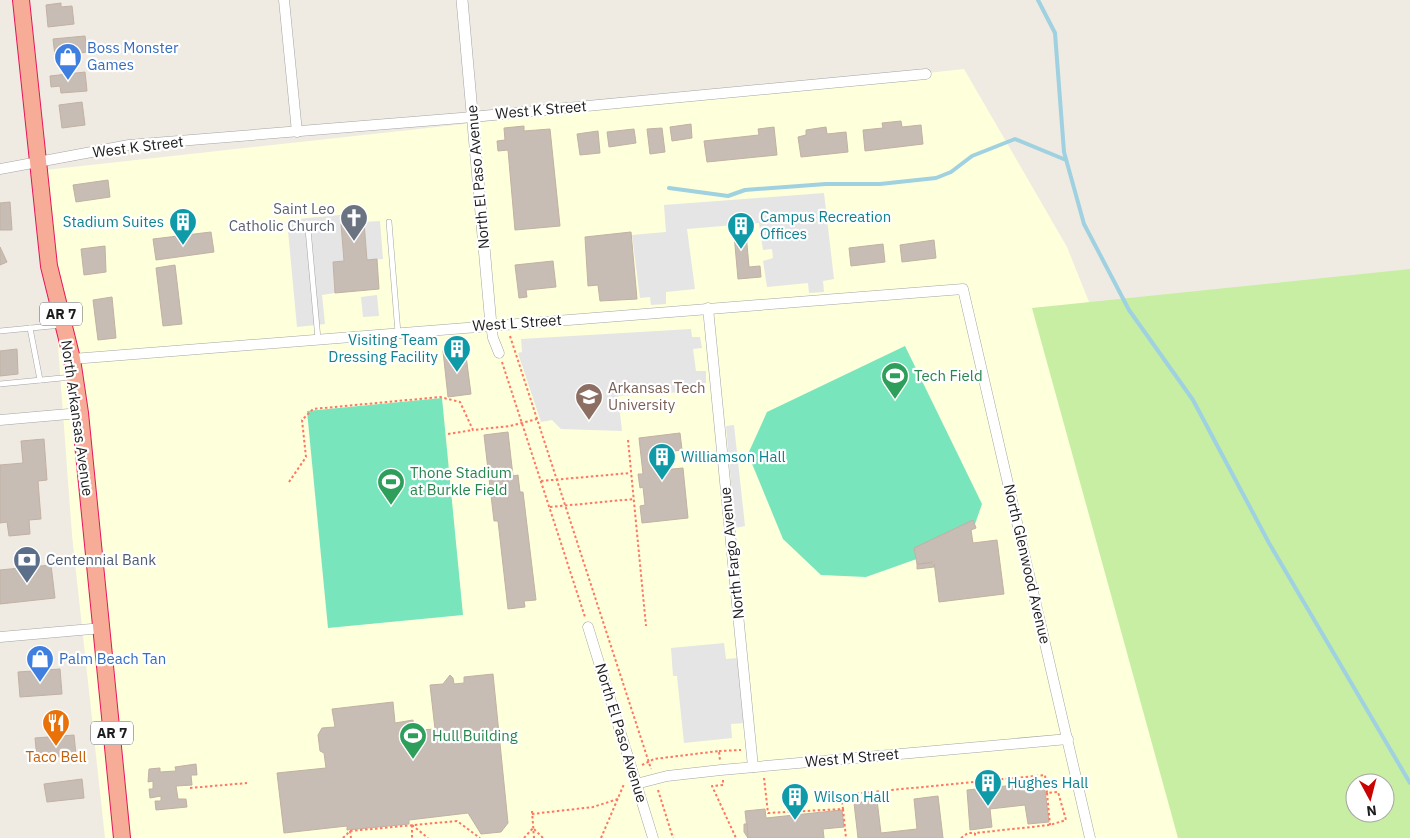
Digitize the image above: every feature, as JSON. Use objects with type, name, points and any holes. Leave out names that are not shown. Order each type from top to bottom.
[{"type":"highway","name":"North Arkansas Avenue","points":[[21,0],[48,266],[72,359],[80,413],[121,838]]},
{"type":"street","points":[[284,0],[296,132]]},
{"type":"street","name":"North El Paso Avenue","points":[[462,0],[491,325],[493,338],[499,353]]},
{"type":"street","name":"West K Street","points":[[0,169],[129,145],[473,117],[926,74]]},
{"type":"street","name":"West L Street","points":[[72,359],[708,308],[963,290]]},
{"type":"street","name":"North Glenwood Avenue","points":[[963,290],[1090,838]]},
{"type":"street","name":"North Fargo Avenue","points":[[708,308],[751,749],[758,767]]},
{"type":"street","points":[[0,420],[80,413]]},
{"type":"street","name":"North El Paso Avenue","points":[[588,627],[653,838]]},
{"type":"street","points":[[0,637],[102,628]]},
{"type":"street","name":"West M Street","points":[[636,784],[667,776],[1068,739]]},
{"type":"lane","points":[[389,222],[398,333]]},
{"type":"lane","points":[[308,229],[318,339]]},
{"type":"lane","points":[[0,330],[63,325]]},
{"type":"lane","points":[[30,328],[40,380]]},
{"type":"lane","points":[[0,384],[74,376]]},
{"type":"path","points":[[506,324],[673,838]]},
{"type":"path","points":[[499,353],[588,627]]},
{"type":"path","points":[[289,482],[306,457],[302,420],[313,409],[440,397],[460,402],[473,430]]},
{"type":"path","points":[[448,434],[537,419]]},
{"type":"path","points":[[628,440],[646,626]]},
{"type":"path","points":[[541,481],[631,473]]},
{"type":"path","points":[[549,507],[634,499]]},
{"type":"path","points":[[719,752],[751,749]]},
{"type":"path","points":[[758,767],[768,813],[842,809]]},
{"type":"path","points":[[846,838],[841,795],[1045,775],[1050,825]]},
{"type":"path","points":[[190,788],[247,783]]},
{"type":"path","points":[[961,838],[968,833],[1050,825],[1066,820],[1058,792],[1047,793]]},
{"type":"path","points":[[534,838],[532,812],[594,807],[618,799]]},
{"type":"path","points":[[343,838],[350,831],[457,821],[480,838]]},
{"type":"path","points":[[412,825],[412,838]]},
{"type":"path","points":[[412,825],[428,838]]},
{"type":"path","points":[[524,838],[533,828]]},
{"type":"path","points":[[533,828],[543,838]]},
{"type":"path","points":[[350,831],[351,838]]},
{"type":"path","points":[[974,833],[975,838]]},
{"type":"shaded area","name":"Arkansas Tech University","points":[[964,69],[1067,247],[1091,307],[1197,838],[105,838],[72,535],[45,170]]},
{"type":"shaded area","points":[[824,193],[834,279],[823,281],[824,292],[809,293],[808,283],[767,287],[763,261],[773,258],[772,249],[763,250],[759,223],[687,229],[695,289],[666,292],[666,304],[651,305],[650,297],[640,298],[632,235],[666,232],[664,205]]},
{"type":"shaded area","points":[[340,215],[344,261],[333,262],[335,293],[322,295],[325,324],[297,327],[287,220]]},
{"type":"shaded area","points":[[380,221],[383,259],[367,260],[364,222]]},
{"type":"shaded area","points":[[377,295],[379,316],[363,317],[361,297]]},
{"type":"shaded area","points":[[691,329],[692,337],[700,337],[702,348],[693,349],[696,371],[706,371],[706,383],[698,384],[699,391],[618,396],[622,431],[561,429],[552,420],[541,422],[518,353],[522,352],[521,339]]},
{"type":"shaded area","points":[[734,425],[745,526],[735,528],[726,426]]},
{"type":"shaded area","points":[[724,643],[726,659],[738,658],[745,723],[731,724],[732,738],[684,743],[677,676],[673,676],[671,648]]},
{"type":"green space","points":[[1410,269],[1410,838],[1178,838],[1032,308]]},
{"type":"green space","points":[[905,346],[982,504],[975,524],[928,555],[866,577],[821,575],[783,539],[748,454],[767,412]]},
{"type":"green space","points":[[442,398],[463,615],[328,628],[307,411]]},
{"type":"building","points":[[61,3],[61,7],[72,6],[74,24],[48,27],[46,5]]},
{"type":"building","points":[[85,36],[87,52],[55,56],[53,39]]},
{"type":"building","name":"Boss Monster Games","points":[[85,72],[87,91],[61,93],[60,86],[51,87],[50,76]]},
{"type":"building","points":[[82,102],[85,125],[62,128],[59,105]]},
{"type":"building","points":[[901,121],[902,127],[921,125],[923,144],[865,151],[863,130],[883,128],[882,123]]},
{"type":"building","points":[[691,124],[692,138],[672,141],[670,127]]},
{"type":"building","points":[[524,126],[524,131],[550,129],[560,226],[515,230],[508,150],[498,151],[497,141],[505,140],[504,128]]},
{"type":"building","points":[[774,127],[777,155],[707,162],[704,141],[759,135],[758,129]]},
{"type":"building","points":[[826,127],[827,134],[846,132],[848,152],[801,157],[798,137],[806,135],[806,130]]},
{"type":"building","points":[[662,128],[665,152],[650,154],[647,129]]},
{"type":"building","points":[[634,129],[636,143],[609,147],[607,132]]},
{"type":"building","points":[[598,131],[600,153],[580,155],[577,134]]},
{"type":"building","points":[[108,180],[110,197],[76,202],[73,185]]},
{"type":"building","points":[[10,202],[12,230],[0,230],[0,203]]},
{"type":"building","name":"Saint Leo Catholic Church","points":[[364,222],[367,260],[377,259],[379,289],[335,293],[333,262],[344,261],[341,224]]},
{"type":"building","name":"Stadium Suites","points":[[211,232],[214,252],[156,260],[153,239]]},
{"type":"building","points":[[631,232],[637,299],[600,301],[598,285],[588,286],[585,237]]},
{"type":"building","name":"Campus Recreation Offices","points":[[746,233],[749,267],[760,266],[761,277],[738,279],[734,234]]},
{"type":"building","points":[[934,240],[936,258],[902,262],[900,245]]},
{"type":"building","points":[[883,244],[885,262],[851,266],[849,248]]},
{"type":"building","points":[[105,246],[106,272],[84,275],[81,249]]},
{"type":"building","points":[[0,247],[7,262],[0,265]]},
{"type":"building","points":[[553,261],[556,287],[526,290],[527,297],[519,298],[515,265]]},
{"type":"building","name":"Stadium Suites","points":[[175,265],[182,324],[163,326],[156,268]]},
{"type":"building","points":[[112,297],[116,338],[98,340],[93,300]]},
{"type":"building","name":"Visiting Team Dressing Facility","points":[[465,348],[471,394],[448,397],[443,351]]},
{"type":"building","points":[[17,349],[18,374],[0,376],[0,351]]},
{"type":"building","points":[[508,432],[513,476],[518,475],[520,492],[523,492],[536,600],[524,601],[525,607],[508,609],[498,521],[494,521],[484,435]]},
{"type":"building","name":"Williamson Hall","points":[[680,433],[682,450],[660,453],[662,470],[683,468],[688,518],[642,523],[640,506],[645,505],[643,487],[640,488],[638,474],[643,474],[639,438]]},
{"type":"building","points":[[44,439],[47,480],[38,481],[41,519],[29,520],[30,534],[9,536],[7,522],[0,523],[0,465],[23,463],[21,441]]},
{"type":"building","points":[[973,520],[976,528],[971,530],[973,543],[997,540],[1004,594],[939,602],[934,562],[917,564],[914,548]]},
{"type":"building","points":[[933,563],[934,567],[917,569],[917,564]]},
{"type":"building","name":"Centennial Bank","points":[[51,565],[55,598],[0,604],[0,570]]},
{"type":"building","name":"Palm Beach Tan","points":[[60,669],[62,694],[20,697],[18,672]]},
{"type":"building","name":"Hull Building","points":[[493,674],[508,823],[501,832],[481,834],[468,813],[409,820],[409,824],[347,830],[347,826],[284,833],[277,773],[326,768],[324,753],[320,751],[318,735],[322,728],[335,727],[332,709],[393,702],[395,723],[413,720],[415,741],[422,740],[421,730],[435,729],[430,685],[443,684],[450,675],[453,678],[454,684],[464,683],[464,677]]},
{"type":"building","name":"Taco Bell","points":[[74,735],[76,755],[37,759],[35,738]]},
{"type":"building","points":[[196,764],[197,775],[191,775],[192,785],[176,786],[178,799],[186,799],[187,807],[156,810],[155,801],[161,801],[161,796],[150,798],[149,789],[153,789],[153,781],[148,782],[149,769],[160,768],[160,772],[176,771],[175,767]]},
{"type":"building","points":[[82,779],[84,798],[47,802],[44,784]]},
{"type":"building","name":"Hughes Hall","points":[[1044,782],[1049,822],[1028,824],[1025,805],[990,809],[992,827],[970,830],[967,790]]},
{"type":"building","points":[[938,796],[943,838],[858,838],[854,803],[877,800],[881,833],[917,829],[914,799]]},
{"type":"building","name":"Wilson Hall","points":[[765,809],[766,818],[842,810],[844,827],[823,829],[824,838],[748,838],[745,811]]},
{"type":"building","points":[[744,824],[747,824],[748,838],[744,832]]},
{"type":"waterway","points":[[1038,0],[1055,33],[1064,152],[1084,224],[1129,310],[1193,400],[1269,543],[1410,783]]},
{"type":"waterway","points":[[669,188],[728,196],[745,190],[826,184],[880,184],[936,178],[951,172],[972,156],[1015,139],[1066,160]]},
{"type":"place","name":"Boss Monster Games","points":[[68,81]]},
{"type":"place","name":"Saint Leo Catholic Church","points":[[354,242]]},
{"type":"place","name":"Stadium Suites","points":[[183,246]]},
{"type":"place","name":"Campus Recreation Offices","points":[[741,250]]},
{"type":"place","name":"Visiting Team Dressing Facility","points":[[457,373]]},
{"type":"place","name":"Tech Field","points":[[895,400]]},
{"type":"place","name":"Arkansas Tech University","points":[[589,421]]},
{"type":"place","name":"Williamson Hall","points":[[662,481]]},
{"type":"place","name":"Thone Stadium at Burkle Field","points":[[391,506]]},
{"type":"place","name":"Centennial Bank","points":[[27,584]]},
{"type":"place","name":"Palm Beach Tan","points":[[40,683]]},
{"type":"place","name":"Taco Bell","points":[[56,747]]},
{"type":"place","name":"Hull Building","points":[[413,760]]},
{"type":"place","name":"Hughes Hall","points":[[988,807]]},
{"type":"place","name":"Wilson Hall","points":[[795,821]]}]
